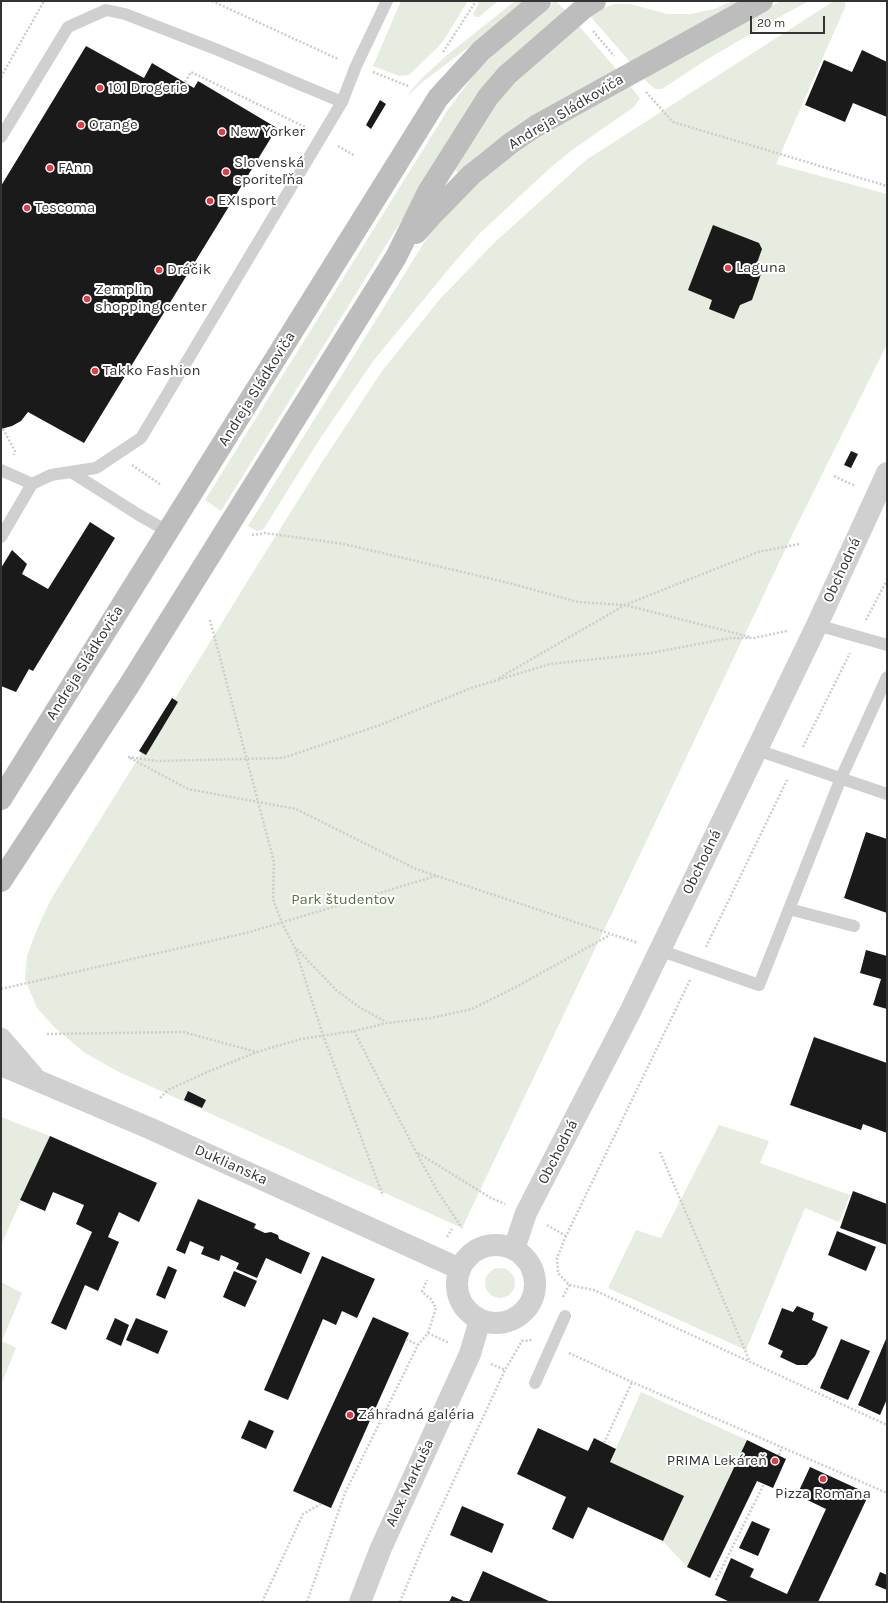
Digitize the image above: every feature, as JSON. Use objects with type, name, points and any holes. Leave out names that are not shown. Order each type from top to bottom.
[{"type":"main road","name":"Andreja Sládkoviča","points":[[1,799],[438,98],[481,51],[540,1]]},
{"type":"main road","name":"Andreja Sládkoviča","points":[[1,881],[128,687],[396,257],[428,192],[488,97],[507,75],[584,8],[595,1]]},
{"type":"main road","name":"Andreja Sládkoviča","points":[[396,257],[434,213],[461,185],[490,158],[511,143],[536,126],[762,1]]},
{"type":"street","name":"Obchodná","points":[[514,1249],[526,1213],[631,1010],[817,625],[887,473]]},
{"type":"street","points":[[1,1039],[37,1080]]},
{"type":"street","name":"Duklianska","points":[[1,1065],[156,1131],[460,1269]]},
{"type":"street","points":[[1,1080],[37,1080]]},
{"type":"street","points":[[496,1245],[514,1249],[527,1260],[535,1277],[535,1290],[531,1303],[518,1317],[509,1322],[489,1324],[480,1320],[468,1311],[459,1299],[457,1279],[460,1269],[471,1254],[483,1248],[496,1245]]},
{"type":"street","name":"Alex. Markuša","points":[[360,1602],[381,1548],[470,1354],[480,1320]]},
{"type":"lane","points":[[1,537],[32,484],[51,475],[96,468],[141,438],[342,102],[356,66],[387,1]]},
{"type":"lane","points":[[1,137],[68,27],[106,10],[126,14],[211,47],[342,102]]},
{"type":"lane","points":[[1,470],[32,484]]},
{"type":"lane","points":[[71,472],[138,515],[167,531]]},
{"type":"lane","points":[[817,625],[887,644]]},
{"type":"lane","points":[[659,950],[758,985],[841,778],[887,677]]},
{"type":"lane","points":[[757,750],[887,794]]},
{"type":"lane","points":[[789,909],[854,926]]},
{"type":"lane","points":[[535,1383],[565,1316]]},
{"type":"path","points":[[1,77],[44,1]]},
{"type":"path","points":[[212,1],[344,62]]},
{"type":"path","points":[[443,52],[476,1]]},
{"type":"path","points":[[588,26],[619,61]]},
{"type":"path","points":[[369,71],[408,86]]},
{"type":"path","points":[[185,82],[191,72],[306,128]]},
{"type":"path","points":[[653,101],[673,122],[887,186]]},
{"type":"path","points":[[332,143],[355,156]]},
{"type":"path","points":[[3,429],[16,452],[14,455]]},
{"type":"path","points":[[128,463],[162,485]]},
{"type":"path","points":[[266,533],[344,544],[509,582],[578,602],[625,605],[754,638],[730,638],[651,653],[550,664],[471,688],[380,725],[283,758],[157,761],[128,757],[188,789],[296,809],[416,869],[610,935],[659,950]]},
{"type":"path","points":[[495,681],[625,605],[758,552],[800,544]]},
{"type":"path","points":[[887,580],[795,763],[566,1236],[557,1258],[558,1273],[569,1285],[594,1290],[887,1425]]},
{"type":"path","points":[[210,620],[274,862],[273,899],[282,923],[296,948],[323,1035],[383,1196]]},
{"type":"path","points":[[1,989],[250,932],[436,876]]},
{"type":"path","points":[[160,1098],[168,1090],[257,1052],[301,1038],[354,1031],[387,1023],[431,1018],[472,1009],[514,988],[610,935]]},
{"type":"path","points":[[296,948],[336,990],[359,1008],[387,1023]]},
{"type":"path","points":[[354,1031],[416,1152],[438,1192],[462,1228]]},
{"type":"path","points":[[47,1034],[183,1032],[257,1052]]},
{"type":"path","points":[[416,1152],[491,1198]]},
{"type":"path","points":[[660,1152],[751,1362]]},
{"type":"path","points":[[307,1602],[345,1493],[418,1345],[428,1333],[436,1308],[431,1299],[422,1292],[436,1259],[452,1229]]},
{"type":"path","points":[[562,1298],[569,1285]]},
{"type":"path","points":[[406,1339],[418,1345]]},
{"type":"path","points":[[400,1602],[421,1551],[505,1370],[522,1341],[537,1339],[552,1345],[632,1382],[887,1493]]},
{"type":"path","points":[[604,1443],[632,1382]]},
{"type":"path","points":[[779,1455],[782,1447]]},
{"type":"path","points":[[716,1580],[764,1484]]},
{"type":"path","points":[[262,1602],[304,1514],[321,1504]]},
{"type":"green space","points":[[401,1],[468,1],[444,40],[437,48],[409,75],[399,76],[373,66]]},
{"type":"green space","points":[[480,1],[498,1],[479,17],[476,17],[473,14]]},
{"type":"green space","points":[[515,1],[527,1],[424,81],[406,97],[420,80],[446,56]]},
{"type":"green space","points":[[555,1],[566,11],[483,89],[221,511],[205,500],[449,108],[477,71]]},
{"type":"green space","points":[[733,1],[742,1],[631,63],[590,16],[600,9],[615,4],[630,4],[667,14],[691,14],[714,9]]},
{"type":"green space","points":[[781,1],[809,1],[706,60],[662,89],[655,89],[643,78]]},
{"type":"green space","name":"Park študentov","points":[[834,1],[844,1],[846,5],[776,164],[887,194],[887,344],[796,527],[462,1228],[119,1072],[85,1053],[55,1028],[37,1008],[25,979],[27,956],[38,927],[51,899],[265,553],[382,371],[440,299],[495,242],[586,160]]},
{"type":"green space","points":[[579,26],[617,70],[506,134],[479,154],[458,173],[455,169],[492,108],[511,85]]},
{"type":"green space","points":[[630,86],[640,98],[634,107],[572,150],[549,169],[480,233],[452,265],[374,360],[319,440],[263,530],[257,531],[248,526],[430,233],[484,175],[536,138]]},
{"type":"green space","points":[[1,1117],[50,1136],[1,1245]]},
{"type":"green space","points":[[719,1125],[769,1141],[760,1163],[850,1195],[839,1222],[805,1208],[746,1350],[608,1288],[636,1230],[661,1238]]},
{"type":"green space","points":[[500,1268],[511,1272],[515,1283],[511,1294],[500,1298],[489,1294],[485,1283],[489,1272]]},
{"type":"green space","points":[[1,1282],[22,1293],[2,1341],[16,1348],[1,1385]]},
{"type":"green space","points":[[641,1392],[747,1440],[687,1567],[663,1541],[684,1496],[610,1462]]},
{"type":"building","name":"Zemplin shopping center","points":[[86,46],[144,78],[152,63],[194,88],[198,81],[277,128],[84,443],[28,412],[21,421],[12,426],[1,429],[1,186]]},
{"type":"building","points":[[862,50],[887,62],[887,117],[853,103],[845,122],[805,105],[824,60],[852,72]]},
{"type":"building","points":[[380,100],[386,104],[371,129],[366,125]]},
{"type":"building","name":"Laguna","points":[[713,225],[759,243],[762,249],[757,263],[761,274],[752,300],[740,305],[734,319],[709,309],[712,300],[688,290]]},
{"type":"building","points":[[851,451],[858,454],[851,468],[844,465]]},
{"type":"building","points":[[90,522],[115,538],[33,671],[29,669],[16,692],[1,686],[1,568],[12,550],[27,564],[22,574],[48,589]]},
{"type":"building","points":[[172,698],[178,702],[146,755],[139,751]]},
{"type":"building","points":[[866,832],[887,839],[887,913],[844,898]]},
{"type":"building","points":[[866,950],[887,956],[887,1009],[873,1005],[881,979],[860,973]]},
{"type":"building","points":[[814,1037],[887,1063],[887,1133],[863,1124],[861,1130],[790,1105]]},
{"type":"building","points":[[188,1091],[206,1100],[202,1108],[184,1100]]},
{"type":"building","points":[[50,1136],[157,1183],[139,1222],[119,1212],[108,1237],[119,1242],[98,1291],[85,1285],[66,1330],[51,1323],[92,1232],[76,1224],[84,1205],[53,1192],[45,1211],[20,1200]]},
{"type":"building","points":[[853,1191],[887,1204],[887,1245],[840,1228]]},
{"type":"building","points":[[198,1199],[256,1224],[254,1228],[265,1233],[271,1232],[278,1235],[279,1239],[310,1253],[301,1274],[266,1258],[257,1278],[236,1269],[239,1263],[221,1255],[219,1261],[201,1254],[204,1247],[190,1241],[185,1254],[176,1250]]},
{"type":"building","points":[[837,1231],[876,1247],[866,1271],[828,1255]]},
{"type":"building","points":[[322,1256],[375,1279],[357,1318],[342,1311],[336,1325],[323,1319],[288,1400],[264,1390]]},
{"type":"building","points":[[168,1266],[177,1270],[165,1299],[156,1295]]},
{"type":"building","points":[[234,1271],[257,1281],[245,1307],[223,1297]]},
{"type":"building","points":[[797,1306],[814,1313],[812,1320],[828,1327],[815,1356],[807,1365],[797,1365],[780,1357],[783,1351],[768,1344],[782,1308],[793,1312]]},
{"type":"building","name":"Záhradná galéria","points":[[373,1317],[409,1333],[331,1508],[293,1491]]},
{"type":"building","points":[[115,1318],[129,1325],[121,1346],[106,1339]]},
{"type":"building","points":[[136,1318],[168,1331],[158,1354],[126,1340]]},
{"type":"building","points":[[841,1339],[870,1351],[848,1400],[820,1388]]},
{"type":"building","points":[[886,1339],[887,1399],[880,1415],[858,1405]]},
{"type":"building","points":[[249,1420],[274,1431],[266,1449],[241,1438]]},
{"type":"building","points":[[538,1428],[588,1451],[594,1438],[616,1449],[610,1462],[684,1496],[663,1541],[588,1507],[573,1539],[552,1529],[566,1497],[517,1474]]},
{"type":"building","points":[[747,1440],[786,1459],[773,1488],[757,1481],[710,1578],[687,1567]]},
{"type":"building","points":[[810,1467],[869,1494],[818,1602],[730,1602],[715,1595],[731,1558],[754,1569],[750,1577],[787,1594],[826,1509],[797,1495]]},
{"type":"building","points":[[462,1506],[504,1524],[492,1553],[450,1535]]},
{"type":"building","points":[[752,1521],[770,1529],[758,1556],[739,1548]]},
{"type":"building","points":[[483,1571],[551,1602],[469,1602]]},
{"type":"building","points":[[880,1572],[887,1575],[887,1590],[875,1585]]},
{"type":"building","points":[[452,1596],[466,1602],[449,1602]]},
{"type":"place","name":"101 Drogerie","points":[[100,88]]},
{"type":"place","name":"Orange","points":[[81,125]]},
{"type":"place","name":"New Yorker","points":[[222,132]]},
{"type":"place","name":"FAnn","points":[[50,168]]},
{"type":"place","name":"Slovenská sporiteľňa","points":[[226,172]]},
{"type":"place","name":"EXIsport","points":[[210,201]]},
{"type":"place","name":"Tescoma","points":[[27,208]]},
{"type":"place","name":"Laguna","points":[[728,268]]},
{"type":"place","name":"Dráčik","points":[[159,270]]},
{"type":"place","name":"Zemplin shopping center","points":[[87,299]]},
{"type":"place","name":"Takko Fashion","points":[[95,371]]},
{"type":"place","name":"Záhradná galéria","points":[[350,1415]]},
{"type":"place","name":"PRIMA Lekáreň","points":[[775,1461]]},
{"type":"place","name":"Pizza Romana","points":[[823,1479]]}]
